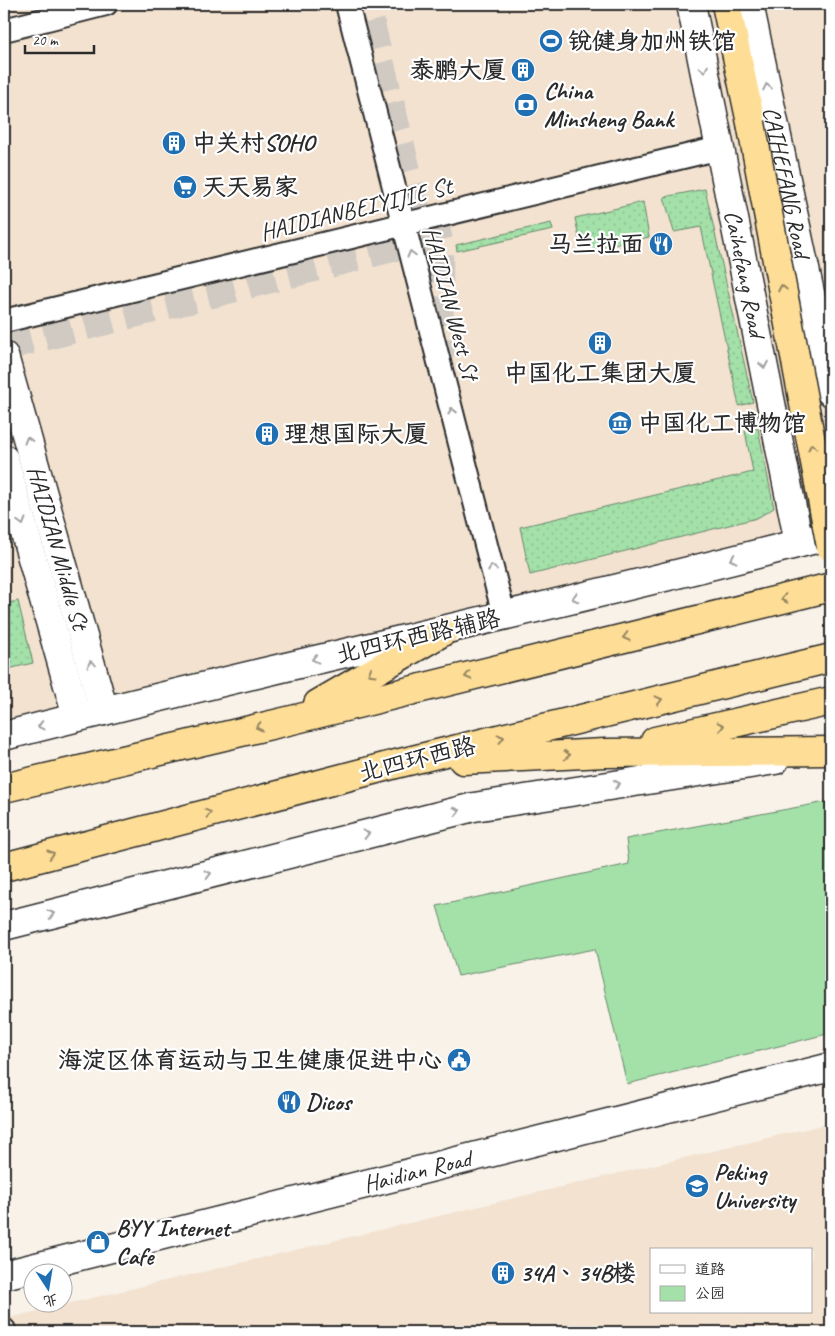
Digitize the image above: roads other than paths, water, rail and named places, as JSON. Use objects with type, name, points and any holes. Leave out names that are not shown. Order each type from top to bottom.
[{"type":"highway","points":[[726,4],[751,123],[831,547]]},
{"type":"highway","points":[[4,788],[292,720],[831,587]]},
{"type":"highway","points":[[292,720],[444,631]]},
{"type":"highway","name":"北四环西路","points":[[4,867],[396,764],[831,658]]},
{"type":"highway","points":[[605,753],[831,701]]},
{"type":"highway","points":[[396,764],[605,753],[831,751]]},
{"type":"street","points":[[4,30],[106,4]]},
{"type":"street","name":"HAIDIAN West St","points":[[347,4],[504,615]]},
{"type":"street","name":"Caihefang Road","points":[[691,4],[799,543]]},
{"type":"street","name":"CAIHEFANG Road","points":[[749,4],[831,392]]},
{"type":"street","name":"HAIDIANBEIYIJIE St","points":[[4,321],[720,148]]},
{"type":"street","name":"HAIDIAN Middle St","points":[[4,356],[104,711]]},
{"type":"street","name":"HAIDIAN Middle St","points":[[4,459],[77,717]]},
{"type":"street","points":[[794,513],[807,522],[831,517]]},
{"type":"street","name":"北四环西路辅路","points":[[4,736],[264,671],[444,631],[831,534]]},
{"type":"street","points":[[4,926],[474,806],[831,751]]},
{"type":"street","name":"Haidian Road","points":[[4,1275],[831,1068]]},
{"type":"tunnel","points":[[4,347],[424,240],[366,4]]},
{"type":"tunnel","points":[[433,213],[439,241],[440,357]]},
{"type":"place","name":"锐健身加州铁馆","points":[[551,41]]},
{"type":"place","name":"泰鹏大厦","points":[[523,70]]},
{"type":"place","name":"China Minsheng Bank","points":[[526,105]]},
{"type":"place","name":"中关村SOHO","points":[[174,143]]},
{"type":"place","name":"天天易家","points":[[185,187]]},
{"type":"place","name":"马兰拉面","points":[[661,244]]},
{"type":"place","name":"中国化工集团大厦","points":[[600,343]]},
{"type":"place","name":"中国化工博物馆","points":[[620,423]]},
{"type":"place","name":"理想国际大厦","points":[[267,434]]},
{"type":"place","name":"海淀区体育运动与卫生健康促进中心","points":[[459,1060]]},
{"type":"place","name":"Dicos","points":[[289,1102]]},
{"type":"place","name":"Peking University","points":[[697,1186]]},
{"type":"place","name":"BYY Internet Cafe","points":[[98,1242]]},
{"type":"place","name":"34A、34B楼","points":[[503,1273]]}]
